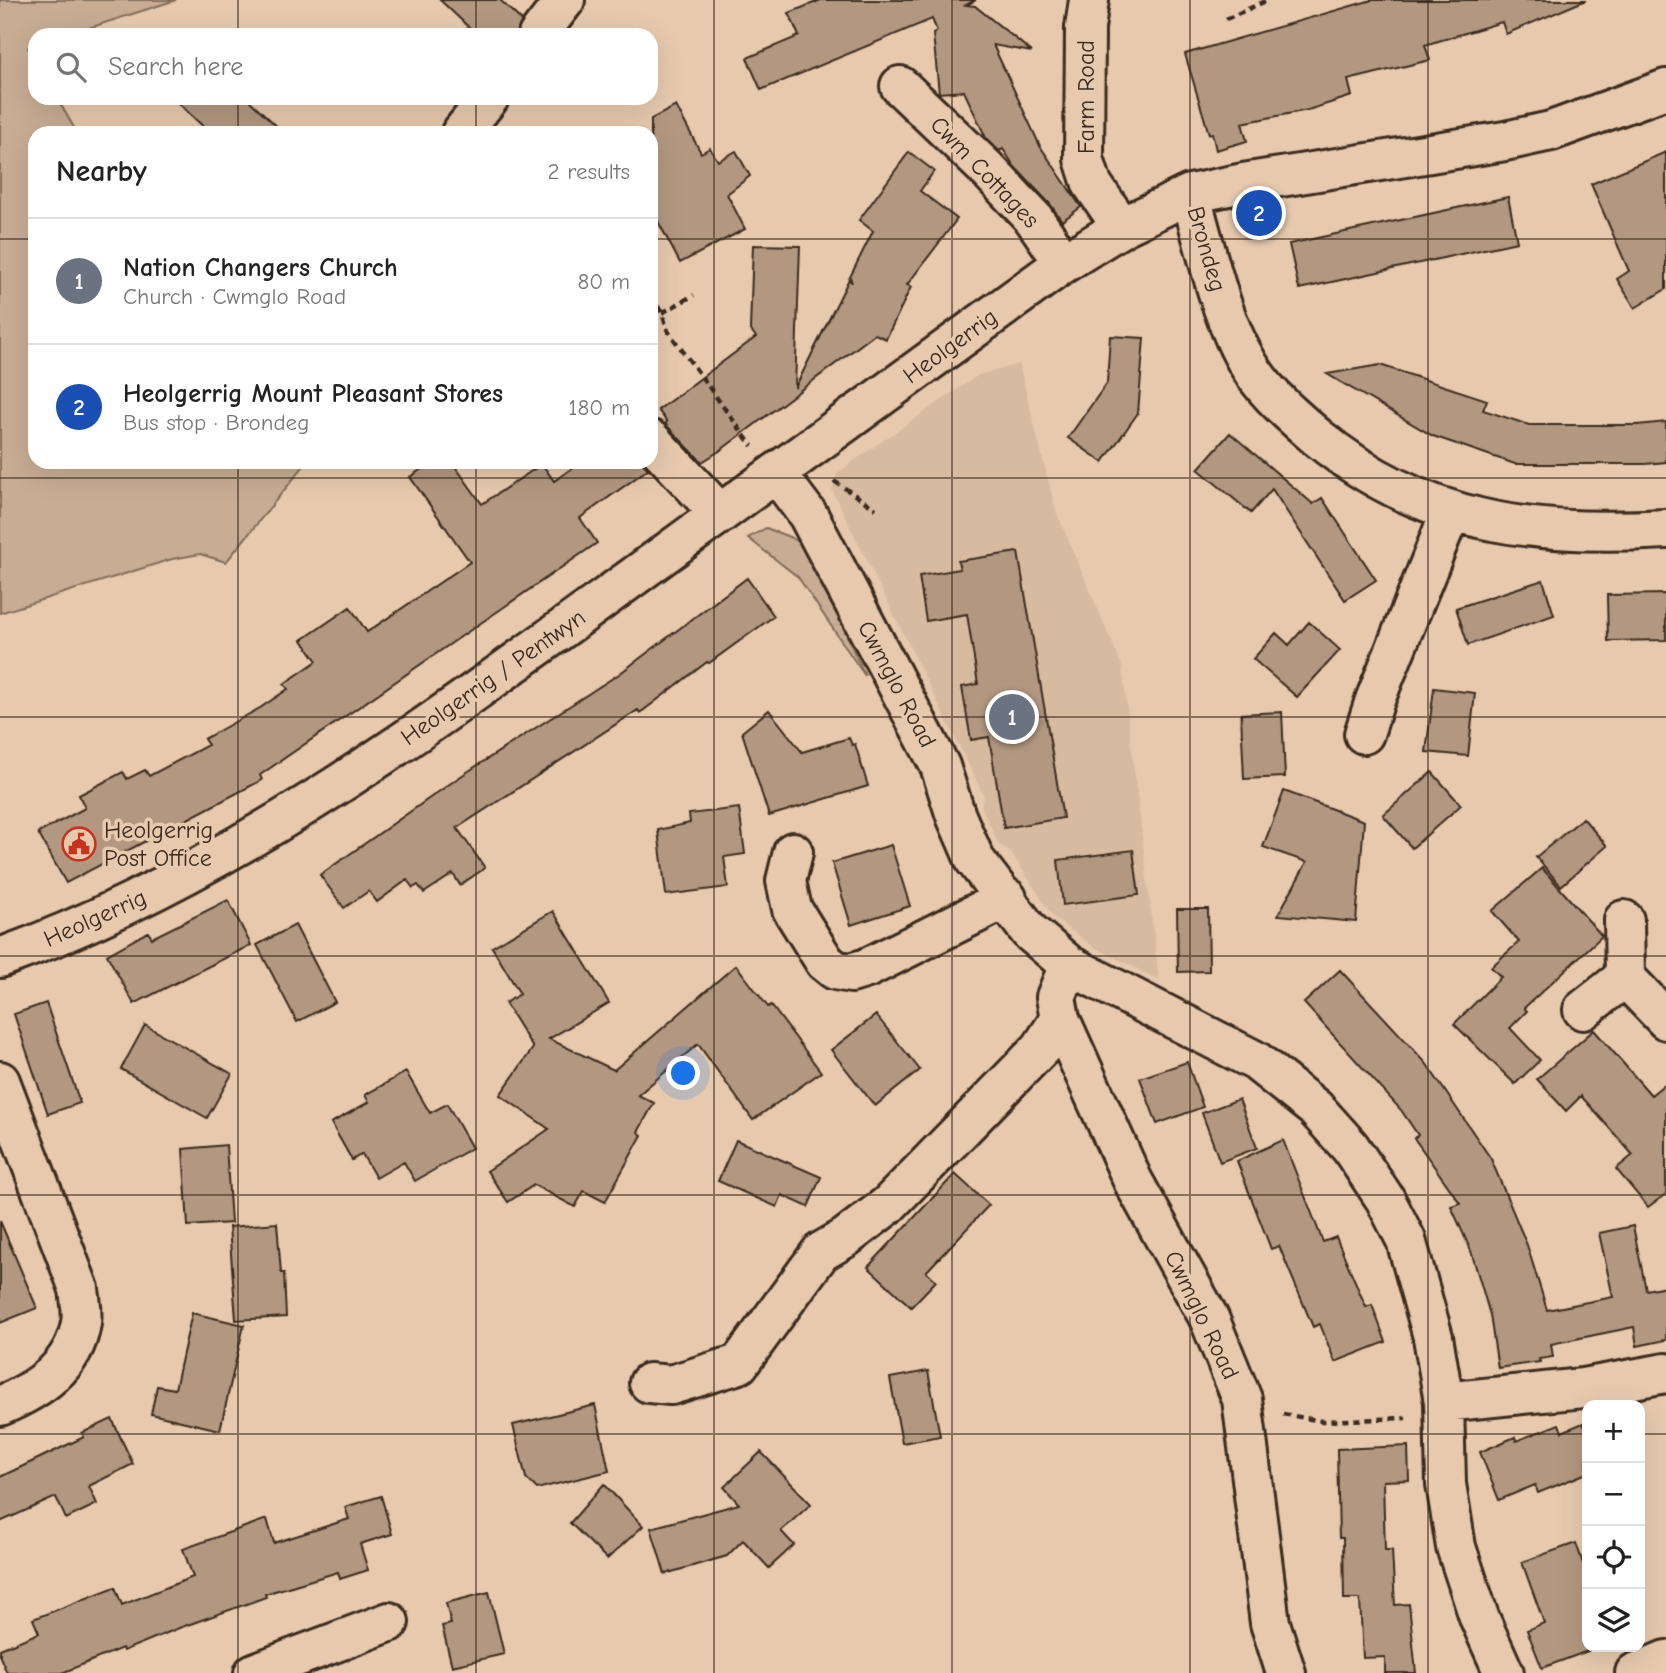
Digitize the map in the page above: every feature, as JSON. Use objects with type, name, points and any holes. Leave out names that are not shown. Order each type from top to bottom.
[{"type":"street","points":[[543,28],[565,0]]},
{"type":"street","name":"Farm Road","points":[[1089,0],[1086,28],[1084,159],[1092,184],[1122,227]]},
{"type":"street","name":"Cwm Cottages","points":[[900,86],[986,168],[1034,219],[1064,263]]},
{"type":"street","name":"Brondeg","points":[[1666,89],[1551,131],[1190,194],[1233,335],[1254,374],[1295,418],[1347,461],[1393,488],[1451,511],[1501,524],[1581,531],[1666,529]]},
{"type":"street","points":[[467,126],[483,105]]},
{"type":"street","name":"Heolgerrig","points":[[720,514],[1064,263],[1122,227],[1190,194]]},
{"type":"street","points":[[658,448],[720,514]]},
{"type":"street","name":"Cwmglo Road","points":[[776,475],[808,515],[940,766],[956,816],[975,860],[1007,898],[1030,932],[1069,965],[1056,997],[1060,1019],[1133,1181],[1209,1318],[1242,1399],[1270,1623],[1286,1673]]},
{"type":"street","points":[[1364,734],[1375,700],[1451,511]]},
{"type":"street","name":"Heolgerrig / Pentwyn","points":[[261,833],[327,792],[518,661],[720,514]]},
{"type":"street","name":"Heolgerrig","points":[[0,958],[46,942],[144,898],[261,833]]},
{"type":"street","points":[[793,852],[786,881],[792,909],[825,962],[835,970],[843,972],[850,973],[867,968],[1007,898]]},
{"type":"street","points":[[1624,920],[1625,977],[1666,1020]]},
{"type":"street","points":[[1069,965],[1256,1061],[1315,1108],[1350,1147],[1385,1199],[1406,1240],[1433,1337],[1444,1402],[1446,1484],[1456,1547],[1479,1617],[1504,1673]]},
{"type":"street","points":[[1583,1010],[1625,977]]},
{"type":"street","points":[[649,1383],[671,1385],[739,1364],[821,1252],[845,1238],[888,1205],[1041,1048],[1060,1019]]},
{"type":"street","points":[[0,1081],[79,1289],[82,1321],[74,1346],[55,1376],[23,1397],[0,1406]]},
{"type":"street","points":[[1444,1402],[1583,1388],[1666,1373]]},
{"type":"street","points":[[254,1673],[389,1622]]},
{"type":"street","points":[[1635,1673],[1666,1660]]},
{"type":"path","points":[[1226,19],[1268,0]]},
{"type":"path","points":[[662,313],[694,295]]},
{"type":"path","points":[[658,307],[668,331],[776,475]]},
{"type":"path","points":[[1242,1399],[1283,1414],[1322,1421],[1423,1418],[1444,1402]]},
{"type":"shaded area","points":[[0,0],[176,0],[89,28],[28,28],[28,105],[61,105],[73,126],[28,126],[28,469],[301,469],[226,562],[200,554],[172,559],[0,613]]},
{"type":"shaded area","points":[[1019,364],[1056,511],[1122,666],[1159,980],[1094,947],[1054,918],[1009,850],[999,845],[981,806],[984,796],[832,490],[837,474],[852,462],[978,375]]},
{"type":"shaded area","points":[[766,528],[807,547],[865,676],[798,577],[748,538]]},
{"type":"building","points":[[440,0],[500,0],[522,21],[520,28],[470,28]]},
{"type":"building","points":[[821,0],[976,0],[966,5],[975,6],[1032,52],[993,45],[1040,146],[1081,207],[1062,221],[1050,204],[1014,166],[1003,149],[999,151],[986,138],[964,91],[939,93],[933,34],[937,31],[932,19],[761,90],[747,58],[799,36],[789,13]]},
{"type":"building","points":[[1372,0],[1586,0],[1506,34],[1502,22],[1425,45],[1430,60],[1348,80],[1352,96],[1308,110],[1242,123],[1247,141],[1216,150],[1185,54]]},
{"type":"building","points":[[180,105],[254,105],[277,126],[203,126]]},
{"type":"building","points":[[676,106],[701,153],[710,148],[718,161],[736,151],[750,176],[727,194],[745,229],[680,263],[658,221],[658,126],[651,126],[651,119]]},
{"type":"building","points":[[909,152],[934,171],[920,191],[957,219],[907,285],[911,287],[886,339],[875,334],[702,462],[665,424],[667,422],[658,410],[756,337],[750,329],[753,245],[800,246],[795,388],[849,279],[852,283],[850,277],[873,231],[859,220]]},
{"type":"building","points":[[1666,152],[1666,289],[1635,308],[1617,279],[1629,271],[1591,184]]},
{"type":"building","points":[[1508,197],[1517,242],[1299,289],[1289,244]]},
{"type":"building","points":[[1110,336],[1144,338],[1138,413],[1103,462],[1068,438],[1107,383]]},
{"type":"building","points":[[1380,365],[1487,400],[1483,410],[1529,425],[1637,425],[1666,422],[1666,462],[1515,464],[1433,436],[1327,374]]},
{"type":"building","points":[[1230,433],[1313,504],[1322,498],[1376,580],[1345,600],[1272,489],[1251,513],[1198,469]]},
{"type":"building","points":[[422,469],[457,469],[482,504],[534,469],[546,469],[554,481],[571,469],[648,469],[580,518],[597,543],[260,775],[262,780],[66,883],[38,833],[85,808],[79,795],[123,772],[127,779],[145,770],[149,776],[208,745],[204,739],[288,689],[284,684],[317,661],[302,640],[350,607],[367,632],[470,562],[410,477]]},
{"type":"building","points":[[1018,552],[1063,818],[1004,828],[989,737],[971,740],[962,687],[978,684],[967,614],[926,621],[919,576],[960,569],[958,561]]},
{"type":"building","points":[[747,578],[774,616],[640,713],[638,710],[457,828],[485,868],[460,885],[453,874],[424,893],[418,885],[413,888],[407,880],[377,902],[369,891],[344,908],[320,875],[461,776],[619,674]]},
{"type":"building","points":[[1543,580],[1554,615],[1468,645],[1456,608]]},
{"type":"building","points":[[1666,594],[1666,640],[1608,641],[1607,595]]},
{"type":"building","points":[[1309,622],[1340,650],[1297,697],[1253,659],[1276,633],[1289,645]]},
{"type":"building","points":[[1434,688],[1475,693],[1468,756],[1426,752]]},
{"type":"building","points":[[769,710],[802,752],[849,738],[852,745],[855,744],[868,786],[769,816],[742,732]]},
{"type":"building","points":[[1282,712],[1285,777],[1244,779],[1241,714]]},
{"type":"building","points":[[1432,772],[1461,805],[1412,848],[1383,815]]},
{"type":"building","points":[[1284,791],[1364,821],[1356,922],[1278,915],[1307,862],[1263,847]]},
{"type":"building","points":[[739,808],[745,854],[724,857],[728,887],[666,895],[658,830],[690,823],[689,814]]},
{"type":"building","points":[[1583,818],[1607,846],[1561,886],[1536,857]]},
{"type":"building","points":[[891,845],[910,906],[851,925],[832,863]]},
{"type":"building","points":[[1133,850],[1139,895],[1063,905],[1058,860]]},
{"type":"building","points":[[1542,868],[1602,936],[1524,1008],[1527,1011],[1510,1028],[1540,1060],[1515,1084],[1454,1024],[1501,977],[1491,967],[1519,942],[1492,911]]},
{"type":"building","points":[[228,900],[251,945],[134,1004],[107,955],[148,932],[152,938]]},
{"type":"building","points":[[1177,909],[1208,909],[1209,971],[1178,972]]},
{"type":"building","points":[[553,911],[609,1003],[549,1039],[614,1070],[736,965],[768,1007],[771,1005],[821,1072],[753,1120],[698,1044],[638,1095],[654,1103],[638,1132],[642,1135],[605,1202],[584,1191],[575,1207],[534,1185],[508,1202],[487,1171],[549,1129],[500,1095],[533,1048],[505,1003],[520,994],[492,947]]},
{"type":"building","points":[[295,925],[335,1002],[297,1022],[257,945]]},
{"type":"building","points":[[1340,970],[1426,1063],[1491,1159],[1527,1245],[1547,1310],[1613,1297],[1599,1233],[1633,1226],[1646,1290],[1666,1286],[1666,1340],[1637,1346],[1634,1327],[1551,1344],[1553,1357],[1539,1359],[1540,1362],[1498,1368],[1490,1315],[1471,1251],[1451,1206],[1460,1203],[1414,1138],[1418,1135],[1401,1110],[1304,1003]]},
{"type":"building","points":[[46,1003],[80,1103],[48,1114],[14,1014]]},
{"type":"building","points":[[876,1015],[920,1070],[875,1106],[831,1050]]},
{"type":"building","points":[[145,1025],[232,1074],[207,1118],[121,1069]]},
{"type":"building","points":[[1594,1030],[1651,1095],[1666,1083],[1666,1194],[1648,1207],[1616,1169],[1633,1155],[1581,1096],[1566,1111],[1537,1079]]},
{"type":"building","points":[[1187,1062],[1203,1107],[1157,1124],[1140,1078]]},
{"type":"building","points":[[406,1072],[430,1113],[447,1104],[472,1148],[415,1181],[404,1162],[376,1178],[362,1154],[352,1160],[331,1123],[369,1102],[365,1095]]},
{"type":"building","points":[[1239,1099],[1257,1148],[1220,1162],[1202,1113]]},
{"type":"building","points":[[736,1140],[821,1177],[808,1207],[782,1195],[777,1207],[718,1181]]},
{"type":"building","points":[[1283,1140],[1323,1242],[1336,1237],[1366,1307],[1372,1305],[1386,1342],[1335,1362],[1320,1324],[1313,1327],[1279,1246],[1271,1249],[1237,1161]]},
{"type":"building","points":[[226,1145],[231,1223],[188,1226],[183,1149]]},
{"type":"building","points":[[955,1174],[989,1205],[926,1272],[936,1281],[911,1307],[868,1267]]},
{"type":"building","points":[[0,1221],[37,1308],[0,1323]]},
{"type":"building","points":[[277,1223],[281,1273],[284,1273],[286,1317],[236,1320],[229,1227]]},
{"type":"building","points":[[192,1313],[244,1325],[220,1430],[151,1414],[157,1386],[175,1389]]},
{"type":"building","points":[[928,1371],[940,1436],[902,1443],[890,1378]]},
{"type":"building","points":[[595,1405],[609,1471],[537,1489],[526,1478],[513,1425]]},
{"type":"building","points":[[112,1419],[133,1464],[89,1486],[97,1504],[66,1519],[56,1497],[0,1522],[0,1477],[84,1437],[82,1433]]},
{"type":"building","points":[[1582,1423],[1582,1475],[1538,1493],[1535,1485],[1499,1500],[1480,1452],[1515,1437],[1516,1441],[1559,1424],[1562,1432]]},
{"type":"building","points":[[1408,1446],[1409,1480],[1383,1481],[1385,1550],[1392,1550],[1395,1605],[1409,1604],[1416,1673],[1385,1673],[1385,1657],[1363,1658],[1360,1599],[1344,1599],[1343,1538],[1339,1538],[1337,1449]]},
{"type":"building","points":[[761,1452],[811,1504],[781,1531],[794,1545],[769,1568],[743,1540],[727,1556],[665,1574],[651,1528],[739,1504],[724,1487]]},
{"type":"building","points":[[604,1484],[643,1526],[607,1559],[570,1523]]},
{"type":"building","points":[[381,1496],[392,1534],[360,1544],[368,1570],[340,1579],[338,1572],[265,1594],[266,1597],[123,1651],[122,1648],[62,1673],[7,1673],[0,1657],[0,1649],[39,1633],[33,1619],[115,1587],[122,1605],[193,1577],[183,1549],[267,1519],[274,1543],[349,1519],[345,1507]]},
{"type":"building","points":[[1576,1543],[1582,1560],[1582,1652],[1585,1652],[1542,1668],[1527,1630],[1544,1623],[1522,1562]]},
{"type":"building","points":[[489,1592],[504,1654],[452,1666],[442,1626],[451,1624],[446,1603]]},
{"type":"place","name":"Heolgerrig Mount Pleasant Stores","points":[[1259,213]]},
{"type":"place","name":"Nation Changers Church","points":[[1012,717]]},
{"type":"place","name":"Heolgerrig Post Office","points":[[79,844]]}]
